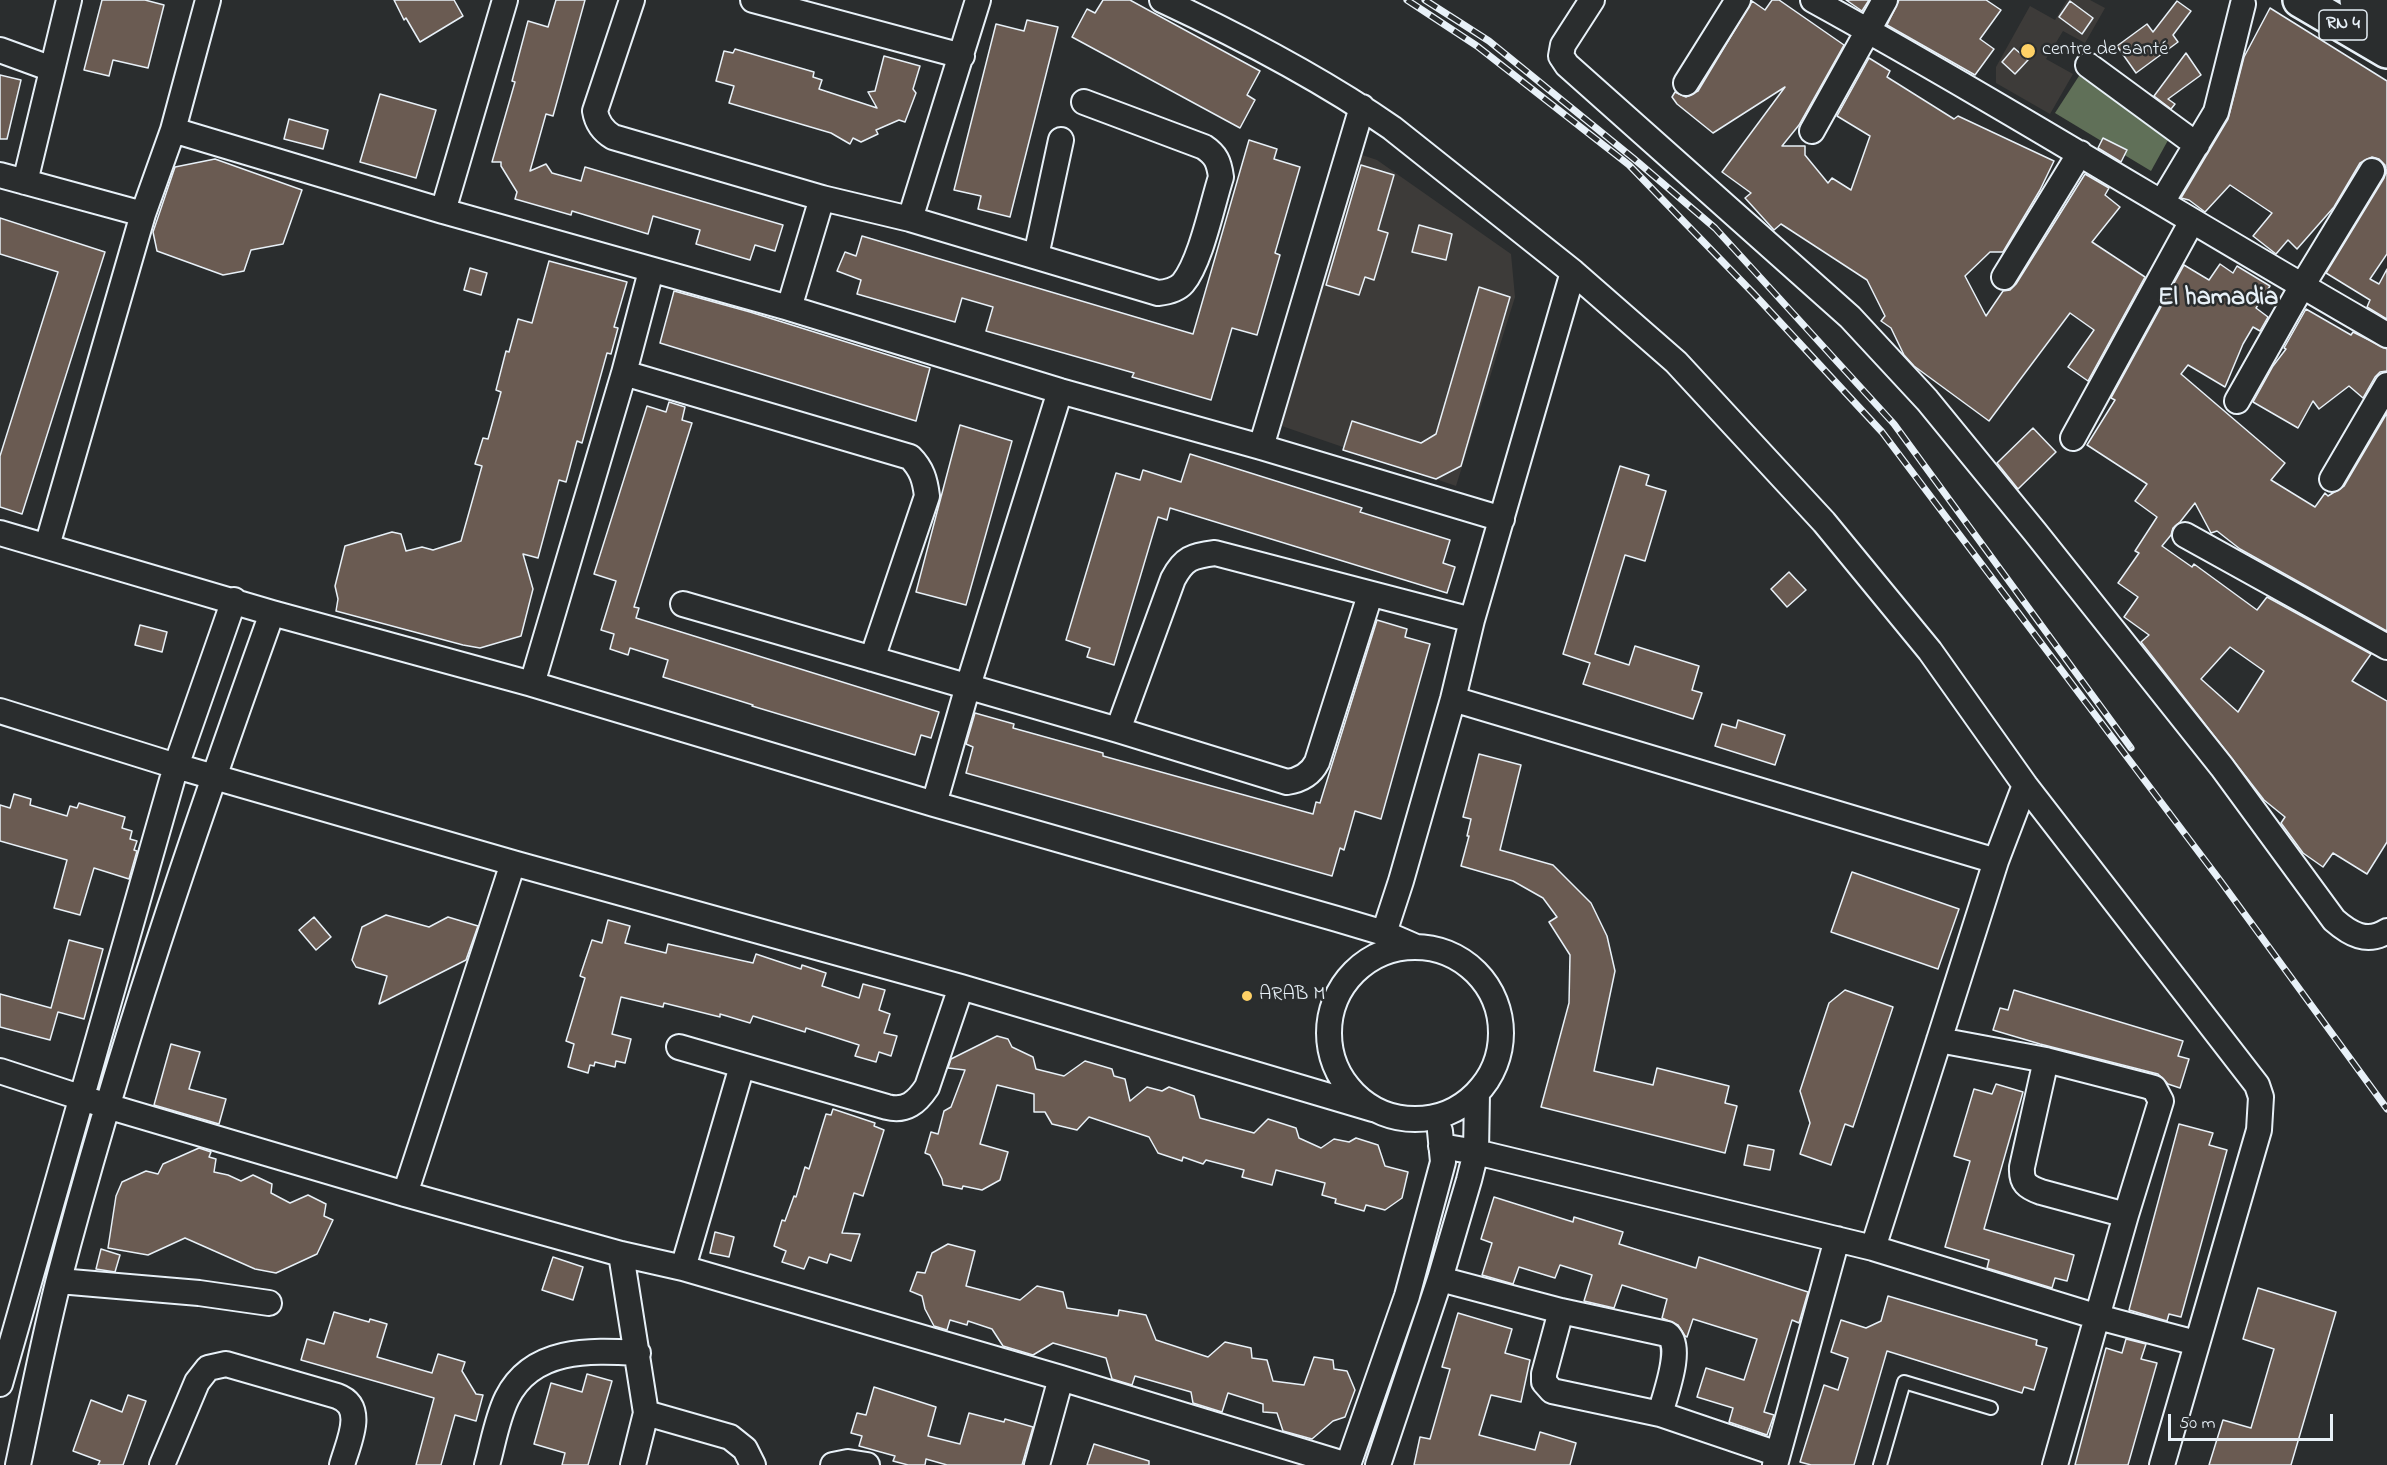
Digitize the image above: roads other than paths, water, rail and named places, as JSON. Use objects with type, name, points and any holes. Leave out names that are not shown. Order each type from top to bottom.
[{"type":"highway","name":"RN 4","points":[[2300,0],[2387,51]]},
{"type":"highway","name":"RN 4","points":[[2357,0],[2387,17]]},
{"type":"street","points":[[25,182],[69,0]]},
{"type":"street","points":[[47,546],[143,214],[173,130],[208,0]]},
{"type":"street","points":[[443,211],[505,0]]},
{"type":"street","points":[[632,0],[595,111],[596,118],[605,133],[822,198],[910,219],[1158,293],[1177,288],[1183,283],[1194,264],[1221,177],[1220,164],[1214,154],[1204,147],[1084,102]]},
{"type":"street","points":[[753,0],[962,56]]},
{"type":"street","points":[[910,219],[978,0]]},
{"type":"street","points":[[1162,0],[1225,30],[1362,107],[1392,128],[1573,272],[1676,362],[1824,522],[1929,651],[2025,785],[2257,1085],[2261,1097],[2259,1130],[2162,1465]]},
{"type":"street","points":[[1592,0],[1563,45],[1561,56],[1564,61],[1850,317],[1926,400],[2035,532],[2222,767],[2334,920],[2345,930],[2363,938],[2378,936],[2387,931]]},
{"type":"street","points":[[1686,83],[1738,0]]},
{"type":"street","points":[[1813,0],[2080,153],[2387,335]]},
{"type":"street","points":[[1812,131],[1885,0]]},
{"type":"street","points":[[2162,202],[2197,146],[2219,103],[2243,4]]},
{"type":"street","points":[[0,50],[52,69]]},
{"type":"street","points":[[2088,65],[2197,146]]},
{"type":"street","points":[[1262,447],[1362,107]]},
{"type":"street","points":[[173,130],[443,211],[789,308],[1060,391],[1262,447],[1502,519]]},
{"type":"street","points":[[1036,256],[1061,140]]},
{"type":"street","points":[[2004,277],[2080,153]]},
{"type":"street","points":[[2237,401],[2302,286],[2372,171]]},
{"type":"street","points":[[0,175],[143,214]]},
{"type":"street","points":[[789,308],[822,198]]},
{"type":"street","points":[[2073,438],[2192,221]]},
{"type":"street","points":[[532,684],[624,373],[651,271]]},
{"type":"street","points":[[1384,933],[1401,882],[1453,699],[1472,621],[1573,272]]},
{"type":"street","points":[[624,373],[910,458],[919,466],[925,478],[927,496],[872,659]]},
{"type":"street","points":[[2332,479],[2387,385]]},
{"type":"street","points":[[934,804],[968,686],[1060,391]]},
{"type":"street","points":[[0,533],[532,684],[934,804],[1384,933],[1414,946],[1442,951],[1468,964],[1487,986],[1499,1012],[1501,1041],[1494,1069],[1477,1093],[1454,1110],[1439,1117],[1396,1118],[961,987],[513,863],[176,766],[0,711]]},
{"type":"street","points":[[2185,535],[2387,647]]},
{"type":"street","points":[[1118,730],[1173,579],[1179,568],[1192,556],[1215,553],[1472,621]]},
{"type":"street","points":[[683,604],[1118,730],[1287,782],[1303,777],[1312,771],[1317,762],[1370,595]]},
{"type":"street","points":[[0,1384],[80,1096],[176,766],[234,600]]},
{"type":"street","points":[[18,1465],[59,1281],[107,1106],[214,776],[272,612]]},
{"type":"street","points":[[1453,699],[1996,861]]},
{"type":"street","points":[[1873,1248],[1996,861],[2025,785]]},
{"type":"street","points":[[405,1194],[513,863]]},
{"type":"street","points":[[1372,1109],[1353,1093],[1336,1069],[1329,1041],[1330,1013],[1342,986],[1361,965],[1386,951],[1414,946]]},
{"type":"street","points":[[679,1047],[887,1107],[903,1108],[920,1098],[927,1087],[961,987]]},
{"type":"street","points":[[1939,1040],[2046,1060],[2147,1086],[2154,1088],[2161,1101],[2055,1465]]},
{"type":"street","points":[[2046,1060],[2022,1167],[2024,1182],[2028,1187],[2041,1192],[2126,1215]]},
{"type":"street","points":[[683,1268],[742,1066]]},
{"type":"street","points":[[0,1071],[107,1106],[405,1194],[621,1254],[683,1268],[1061,1378],[1348,1465],[1407,1296],[1443,1162],[1439,1117]]},
{"type":"street","points":[[1377,1465],[1440,1279],[1476,1152],[1477,1093]]},
{"type":"street","points":[[1441,1146],[1476,1152],[1873,1248],[2098,1317],[2196,1343]]},
{"type":"street","points":[[1561,1311],[1544,1374],[1546,1386],[1552,1390],[1660,1414],[1777,1460],[1837,1239]]},
{"type":"street","points":[[621,1254],[646,1413],[633,1465]]},
{"type":"street","points":[[1440,1279],[1561,1311],[1670,1336],[1675,1347],[1675,1355],[1660,1414]]},
{"type":"street","points":[[59,1281],[199,1293],[269,1303]]},
{"type":"street","points":[[487,1465],[506,1400],[515,1384],[532,1369],[565,1353],[603,1350],[638,1353]]},
{"type":"street","points":[[162,1465],[197,1382],[208,1368],[226,1364],[337,1396],[347,1401],[353,1410],[355,1419],[342,1465]]},
{"type":"street","points":[[1037,1465],[1061,1378]]},
{"type":"street","points":[[646,1413],[730,1437],[745,1449],[753,1465]]},
{"type":"street","points":[[833,1465],[848,1462],[867,1465]]},
{"type":"lane","points":[[1880,1465],[1904,1382],[1991,1408]]},
{"type":"railway","points":[[1407,0],[1477,46],[1629,165],[1754,294],[1882,432],[2222,883],[2387,1109]]},
{"type":"railway","points":[[1425,0],[1489,41],[1715,228],[1894,424],[2131,748]]},
{"type":"place","name":"centre de santé","points":[[2028,51]]},
{"type":"place","name":"ARAB M","points":[[1247,996]]},
{"type":"district","name":"El hamadia","points":[[2218,300]]}]
